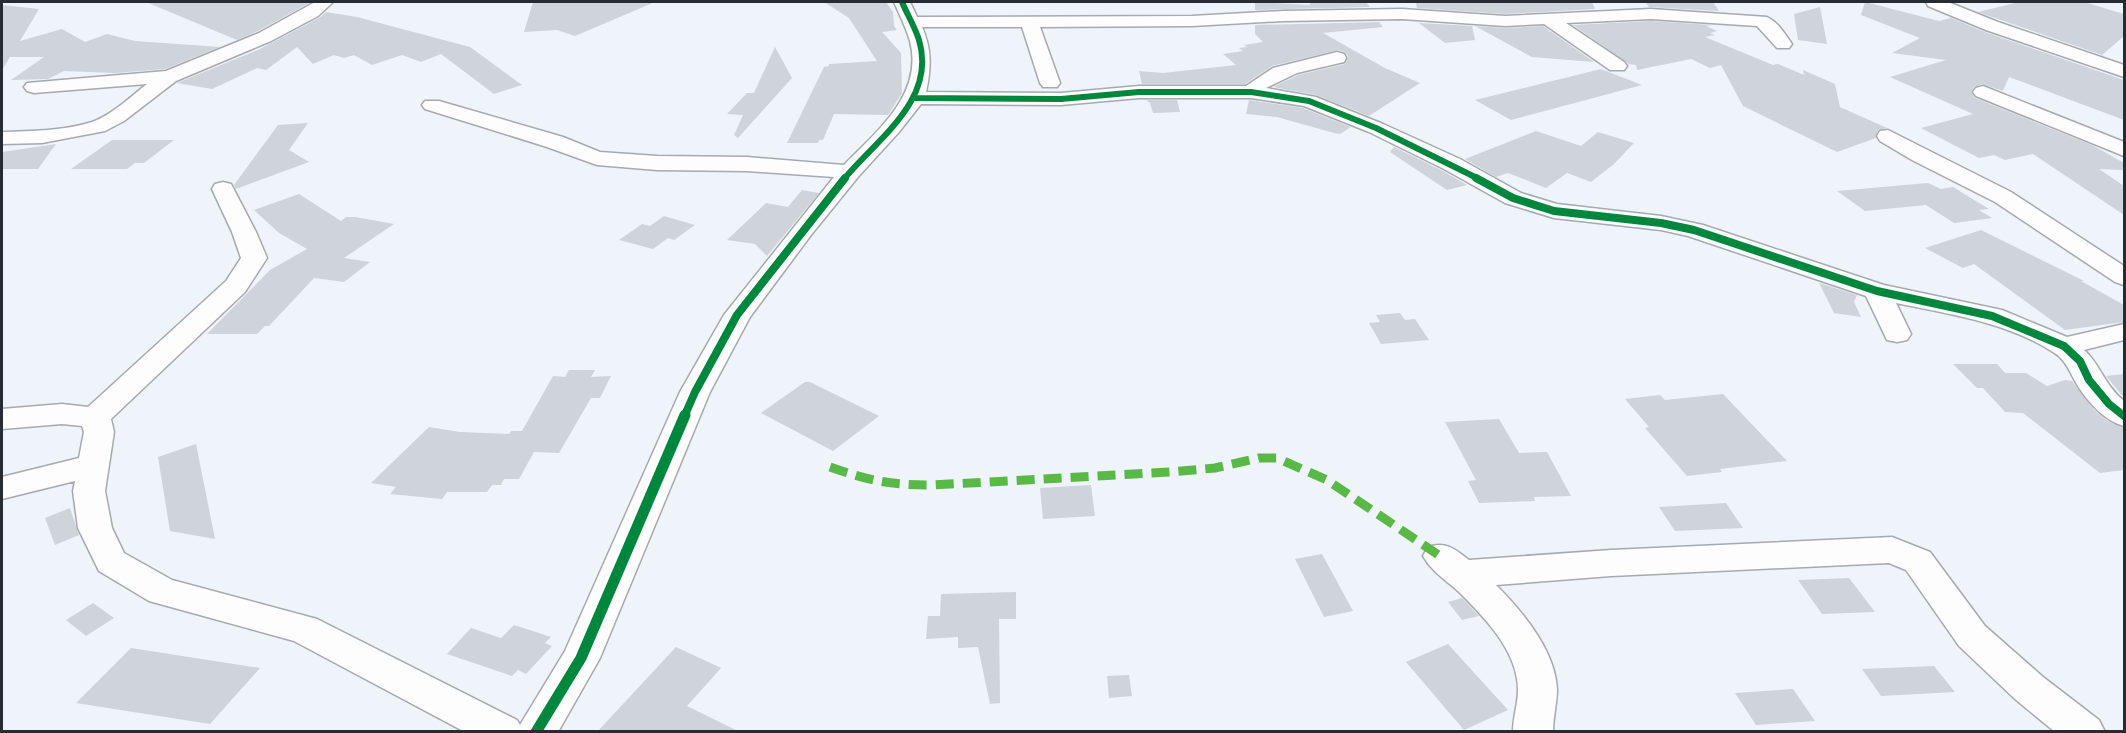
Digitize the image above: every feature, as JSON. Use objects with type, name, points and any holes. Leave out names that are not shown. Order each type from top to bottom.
[{"type":"street","points":[[2,138],[51,136],[98,127],[117,117],[169,77],[265,37],[312,12],[324,2]]},
{"type":"street","points":[[1934,2],[1992,26],[2124,71]]},
{"type":"street","points":[[536,732],[581,658],[695,392],[737,315],[802,230],[850,172],[892,128],[915,98],[921,57],[907,12],[1029,21],[1192,21],[1238,10],[1412,8],[1505,21],[1549,20],[1612,14],[1651,14],[1754,20],[1767,24],[1783,44]]},
{"type":"street","points":[[1549,20],[1617,66]]},
{"type":"street","points":[[1029,21],[1050,83]]},
{"type":"street","points":[[1251,92],[1260,81],[1281,72],[1337,58]]},
{"type":"street","points":[[34,87],[169,77]]},
{"type":"street","points":[[915,98],[1060,99],[1139,92],[1251,92],[1309,101],[1376,128],[1452,164],[1513,198],[1554,211],[1694,230],[1877,291],[1992,316],[2064,346],[2080,361],[2089,380],[2109,404],[2124,416]]},
{"type":"street","points":[[1983,92],[2124,150]]},
{"type":"street","points":[[432,105],[555,142],[597,158],[657,163],[747,164],[850,172]]},
{"type":"street","points":[[2098,138],[2124,135]]},
{"type":"street","points":[[1888,136],[2002,197],[2124,277]]},
{"type":"street","points":[[2,419],[62,414],[95,417],[236,286],[254,258],[250,243],[223,189]]},
{"type":"street","points":[[1877,291],[1897,334]]},
{"type":"street","points":[[2064,346],[2124,332]]},
{"type":"street","points":[[95,417],[99,432],[89,491],[95,528],[111,562],[162,591],[304,629],[503,732]]},
{"type":"street","points":[[2,488],[93,466]]},
{"type":"street","points":[[1533,732],[1537,685],[1527,654],[1510,628],[1451,565],[1611,563],[1892,550],[1918,561],[1972,636],[2029,688],[2085,732]]},
{"type":"building","points":[[146,2],[311,2],[237,40]]},
{"type":"building","points":[[533,2],[655,2],[575,36],[557,30],[524,32]]},
{"type":"building","points":[[824,2],[886,2],[893,12],[894,26],[897,30],[882,32],[901,53],[902,93],[888,115],[834,114],[823,140],[819,140],[818,143],[787,143],[824,67],[829,64],[877,61],[849,18]]},
{"type":"building","points":[[1255,2],[1310,5],[1310,2],[1366,2],[1370,7],[1255,10]]},
{"type":"building","points":[[1592,2],[1595,9],[1505,14],[1417,8],[1416,3]]},
{"type":"building","points":[[1645,2],[1713,2],[1719,11],[1649,7]]},
{"type":"building","points":[[1865,2],[1939,21],[1951,18],[2124,80],[2124,120],[2009,77],[2003,91],[1982,84],[1974,87],[1971,92],[1975,98],[2092,145],[2124,163],[2124,170],[2099,169],[2124,186],[2124,215],[2033,154],[2005,160],[1994,155],[1979,158],[1921,128],[1973,114],[1890,77],[1946,60],[1892,53],[1920,38],[1861,15]]},
{"type":"building","points":[[2019,2],[2084,2],[2124,14],[2124,36],[2102,55],[1978,12]]},
{"type":"building","points":[[2,5],[39,9],[20,41],[62,29],[85,42],[107,34],[135,41],[220,47],[165,69],[115,73],[64,71],[48,79],[11,80],[44,57],[10,57],[2,70]]},
{"type":"building","points":[[1820,7],[1827,44],[1798,40],[1794,14]]},
{"type":"building","points":[[326,12],[357,17],[470,47],[522,85],[494,94],[441,54],[421,62],[402,55],[372,65],[354,55],[344,58],[334,55],[313,64],[297,47],[266,70],[257,68],[212,89],[177,83],[260,49],[319,18]]},
{"type":"building","points":[[1651,21],[1712,25],[1706,26],[1717,31],[1710,33],[1715,35],[1705,37],[1773,65],[1778,64],[1804,75],[1803,70],[1835,84],[1840,107],[1887,128],[1878,130],[1876,138],[1837,152],[1743,106],[1721,65],[1710,68],[1691,59],[1637,70],[1636,65],[1629,64],[1573,25]]},
{"type":"building","points":[[1379,22],[1383,27],[1323,33],[1385,68],[1420,83],[1369,116],[1316,95],[1273,87],[1298,75],[1345,64],[1348,57],[1345,52],[1338,50],[1272,66],[1245,84],[1142,84],[1139,71],[1163,73],[1236,65],[1223,54],[1243,51],[1239,48],[1247,47],[1244,45],[1263,42],[1255,34],[1255,25]]},
{"type":"building","points":[[1419,23],[1472,26],[1475,40],[1445,43]]},
{"type":"building","points":[[1475,26],[1505,28],[1543,26],[1594,62],[1532,57]]},
{"type":"building","points":[[775,47],[792,78],[738,138],[734,135],[743,115],[727,114],[747,93],[754,93]]},
{"type":"building","points":[[1601,69],[1642,85],[1511,120],[1475,100]]},
{"type":"building","points":[[1146,100],[1177,100],[1180,112],[1153,113],[1150,103]]},
{"type":"building","points":[[1249,100],[1303,108],[1351,127],[1340,134],[1277,117],[1246,114]]},
{"type":"building","points":[[308,123],[289,150],[309,162],[236,189],[234,185],[278,125]]},
{"type":"building","points":[[1536,131],[1581,146],[1598,132],[1634,143],[1614,164],[1591,182],[1567,173],[1546,188],[1508,173],[1496,177],[1465,159]]},
{"type":"building","points":[[112,140],[174,140],[144,163],[135,163],[127,169],[71,169]]},
{"type":"building","points":[[56,144],[38,169],[2,169],[2,152]]},
{"type":"building","points":[[1394,147],[1467,185],[1447,190],[1390,152]]},
{"type":"building","points":[[1928,183],[1941,189],[1953,187],[1989,209],[1979,210],[1992,218],[1954,223],[1926,205],[1865,211],[1837,191]]},
{"type":"building","points":[[802,190],[819,193],[767,256],[755,244],[727,240],[766,203],[788,207]]},
{"type":"building","points":[[299,194],[341,221],[346,217],[355,217],[394,224],[344,258],[370,262],[344,282],[314,278],[269,326],[265,326],[257,334],[207,334],[270,270],[307,249],[279,233],[254,210]]},
{"type":"building","points":[[664,216],[695,225],[674,240],[668,238],[653,249],[619,240],[642,224],[650,226]]},
{"type":"building","points":[[1981,230],[2084,281],[2081,281],[2124,305],[2124,322],[2065,330],[1974,264],[1963,268],[1925,248]]},
{"type":"building","points":[[1819,283],[1857,295],[1854,302],[1861,317],[1834,313]]},
{"type":"building","points":[[1400,313],[1405,320],[1415,319],[1429,340],[1381,344],[1369,323],[1380,322],[1376,315]]},
{"type":"building","points":[[1953,364],[1997,364],[2005,373],[2026,373],[2047,386],[2065,380],[2072,381],[2094,410],[2108,421],[2124,428],[2124,470],[2100,473],[2023,413],[2005,412],[1983,388],[1977,388]]},
{"type":"building","points":[[569,370],[595,370],[591,377],[611,376],[600,398],[591,398],[559,453],[534,452],[519,479],[504,479],[501,485],[492,485],[487,492],[447,492],[442,499],[390,494],[396,487],[371,483],[429,427],[460,432],[509,434],[511,431],[522,431],[553,376],[565,377]]},
{"type":"building","points":[[2124,374],[2124,398],[2106,376]]},
{"type":"building","points":[[805,382],[810,382],[879,416],[833,451],[761,413]]},
{"type":"building","points":[[1723,394],[1787,461],[1720,469],[1722,472],[1687,476],[1645,428],[1649,427],[1625,399],[1660,395],[1665,400]]},
{"type":"building","points":[[1499,419],[1519,453],[1547,452],[1571,496],[1534,497],[1535,501],[1479,503],[1468,481],[1476,480],[1445,422]]},
{"type":"building","points":[[196,444],[215,539],[170,531],[158,457]]},
{"type":"building","points":[[1091,485],[1095,516],[1043,519],[1040,488]]},
{"type":"building","points":[[1726,503],[1743,528],[1675,531],[1659,507]]},
{"type":"building","points":[[70,508],[79,535],[55,545],[45,518]]},
{"type":"building","points":[[1322,554],[1353,611],[1324,617],[1295,559]]},
{"type":"building","points":[[1849,578],[1875,612],[1822,614],[1798,580]]},
{"type":"building","points":[[1016,592],[1016,619],[999,619],[1000,703],[990,704],[978,647],[958,648],[958,637],[926,639],[928,616],[940,616],[941,594]]},
{"type":"building","points":[[1462,598],[1479,616],[1462,620],[1448,602]]},
{"type":"building","points":[[93,603],[114,618],[86,636],[66,620]]},
{"type":"building","points":[[514,625],[551,637],[545,643],[552,646],[526,674],[518,670],[512,676],[447,654],[471,628],[501,638]]},
{"type":"building","points":[[1448,644],[1508,710],[1464,730],[1406,662]]},
{"type":"building","points":[[676,647],[721,668],[687,706],[740,732],[597,732]]},
{"type":"building","points":[[131,648],[260,668],[210,724],[76,703]]},
{"type":"building","points":[[1934,666],[1955,692],[1881,696],[1862,669]]},
{"type":"building","points":[[1129,675],[1132,696],[1109,698],[1107,676]]},
{"type":"building","points":[[1793,689],[1815,721],[1756,725],[1735,693]]},
{"type":"marked path","points":[[830,467],[867,480],[894,485],[933,485],[1171,472],[1215,468],[1259,458],[1277,458],[1327,480],[1440,556]]},
{"type":"cycle path","points":[[536,732],[581,658],[695,392],[737,315],[802,230],[850,172],[892,128],[915,98],[920,75],[919,41],[902,2]]},
{"type":"cycle path","points":[[915,98],[1061,99],[1139,92],[1251,92],[1309,101],[1376,128],[1452,164],[1513,198],[1554,211],[1661,223],[1694,230],[1877,291],[1992,316],[2027,329],[2064,346],[2080,361],[2089,380],[2109,404],[2124,416]]}]
